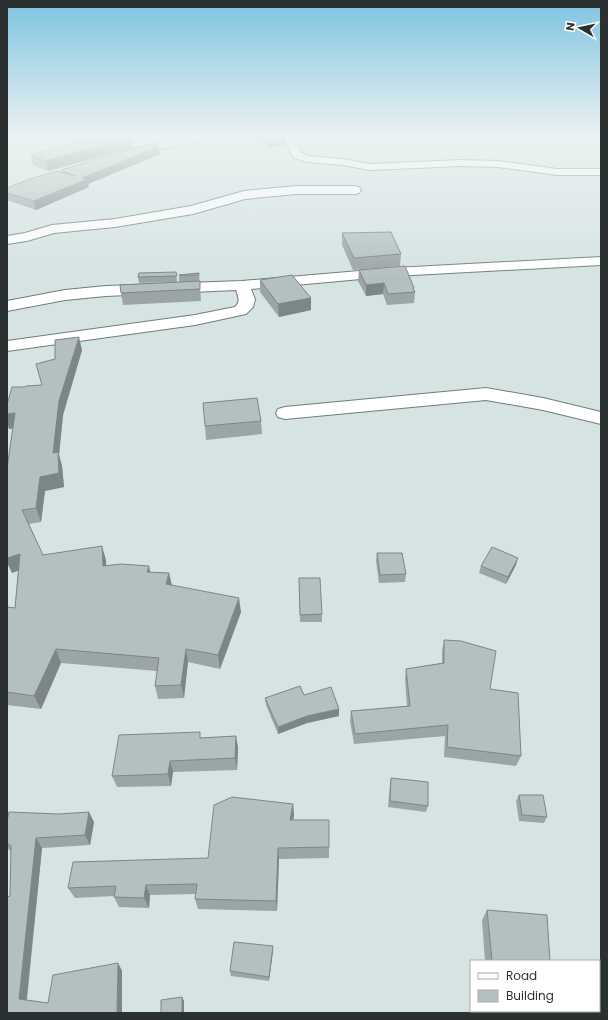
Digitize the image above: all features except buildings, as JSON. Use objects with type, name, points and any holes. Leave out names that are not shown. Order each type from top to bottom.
[{"type":"street","points":[[7,240],[27,237],[52,229],[115,223],[193,210],[244,195],[296,190],[355,190]]},
{"type":"street","points":[[7,306],[84,292],[242,285],[394,272],[601,261]]},
{"type":"street","points":[[7,346],[195,320],[240,311],[245,307],[247,299],[242,285]]},
{"type":"street","points":[[285,413],[486,394],[542,404],[601,418]]}]
